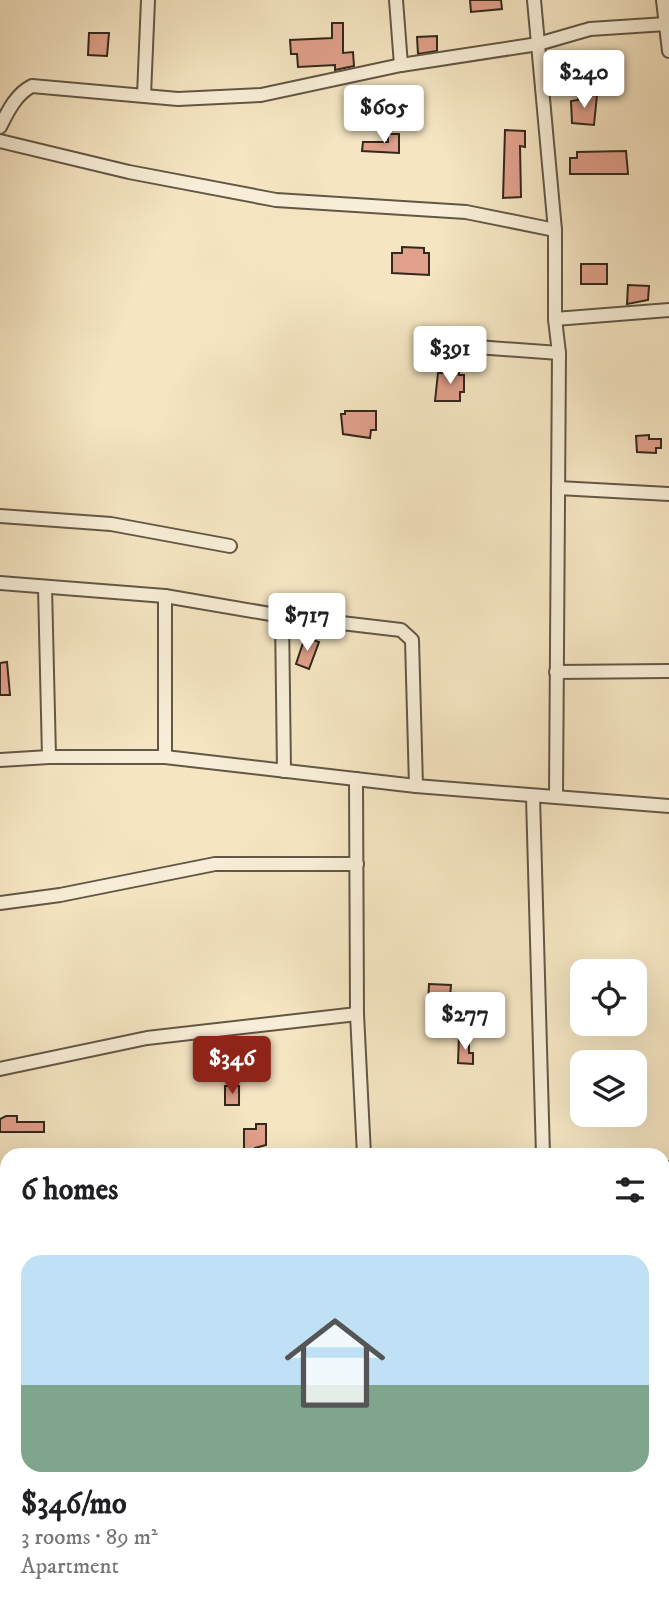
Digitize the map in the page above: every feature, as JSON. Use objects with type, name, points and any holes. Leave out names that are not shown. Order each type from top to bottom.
[{"type":"street","points":[[144,95],[148,0]]},
{"type":"street","points":[[396,0],[401,65]]},
{"type":"street","points":[[534,0],[555,230],[555,318],[559,353],[556,796]]},
{"type":"street","points":[[663,0],[669,51]]},
{"type":"street","points":[[0,127],[11,105],[24,90],[33,86],[214,99],[261,95],[401,65],[538,44],[590,29],[666,23]]},
{"type":"street","points":[[0,141],[129,172],[276,200],[466,212],[555,230]]},
{"type":"street","points":[[555,318],[669,310]]},
{"type":"street","points":[[436,344],[559,353]]},
{"type":"street","points":[[558,488],[669,494]]},
{"type":"street","points":[[0,516],[99,523],[230,546]]},
{"type":"street","points":[[0,583],[165,596],[282,617],[401,630],[412,640],[416,786]]},
{"type":"street","points":[[45,587],[48,757]]},
{"type":"street","points":[[164,757],[165,596]]},
{"type":"street","points":[[282,617],[284,771]]},
{"type":"street","points":[[556,672],[669,671]]},
{"type":"street","points":[[0,760],[48,757],[164,757],[416,786],[669,806]]},
{"type":"street","points":[[356,779],[357,1014],[363,1148]]},
{"type":"street","points":[[533,797],[543,1148]]},
{"type":"street","points":[[0,903],[60,895],[215,864],[357,864]]},
{"type":"street","points":[[0,1069],[147,1038],[357,1014]]},
{"type":"building","points":[[470,0],[501,0],[502,9],[471,12]]},
{"type":"building","points":[[332,23],[343,23],[343,53],[353,52],[354,66],[335,70],[335,65],[298,67],[297,54],[291,54],[290,40],[332,38]]},
{"type":"building","points":[[89,33],[109,33],[107,56],[88,55]]},
{"type":"building","points":[[437,36],[437,51],[418,54],[417,37]]},
{"type":"building","points":[[597,95],[594,125],[572,123],[571,101],[578,100],[578,96]]},
{"type":"building","points":[[505,130],[525,131],[525,147],[520,146],[521,197],[503,198]]},
{"type":"building","points":[[388,134],[399,134],[399,153],[362,151],[363,142],[388,142]]},
{"type":"building","points":[[626,151],[628,174],[570,174],[570,158],[577,158],[577,152]]},
{"type":"building","points":[[402,247],[424,248],[424,253],[429,253],[429,275],[392,273],[392,253],[402,253]]},
{"type":"building","points":[[581,264],[607,264],[607,284],[581,284]]},
{"type":"building","points":[[628,285],[649,286],[648,300],[627,304]]},
{"type":"building","points":[[450,368],[459,368],[459,375],[464,375],[464,392],[460,392],[460,401],[435,401],[438,373],[450,373]]},
{"type":"building","points":[[345,411],[376,411],[376,430],[371,430],[370,438],[343,434],[341,414],[345,414]]},
{"type":"building","points":[[649,435],[649,439],[661,439],[661,448],[656,448],[656,453],[637,452],[636,436]]},
{"type":"building","points":[[305,637],[319,642],[309,669],[296,664]]},
{"type":"building","points":[[7,662],[10,695],[0,695],[0,663]]},
{"type":"building","points":[[429,984],[451,985],[449,1009],[428,1007]]},
{"type":"building","points":[[459,1037],[469,1038],[469,1053],[473,1053],[473,1064],[458,1063]]},
{"type":"building","points":[[225,1086],[239,1086],[239,1105],[225,1105]]},
{"type":"building","points":[[17,1116],[17,1122],[44,1122],[44,1132],[0,1132],[0,1119]]},
{"type":"building","points":[[256,1124],[266,1124],[266,1145],[244,1148],[244,1129],[256,1129]]}]
